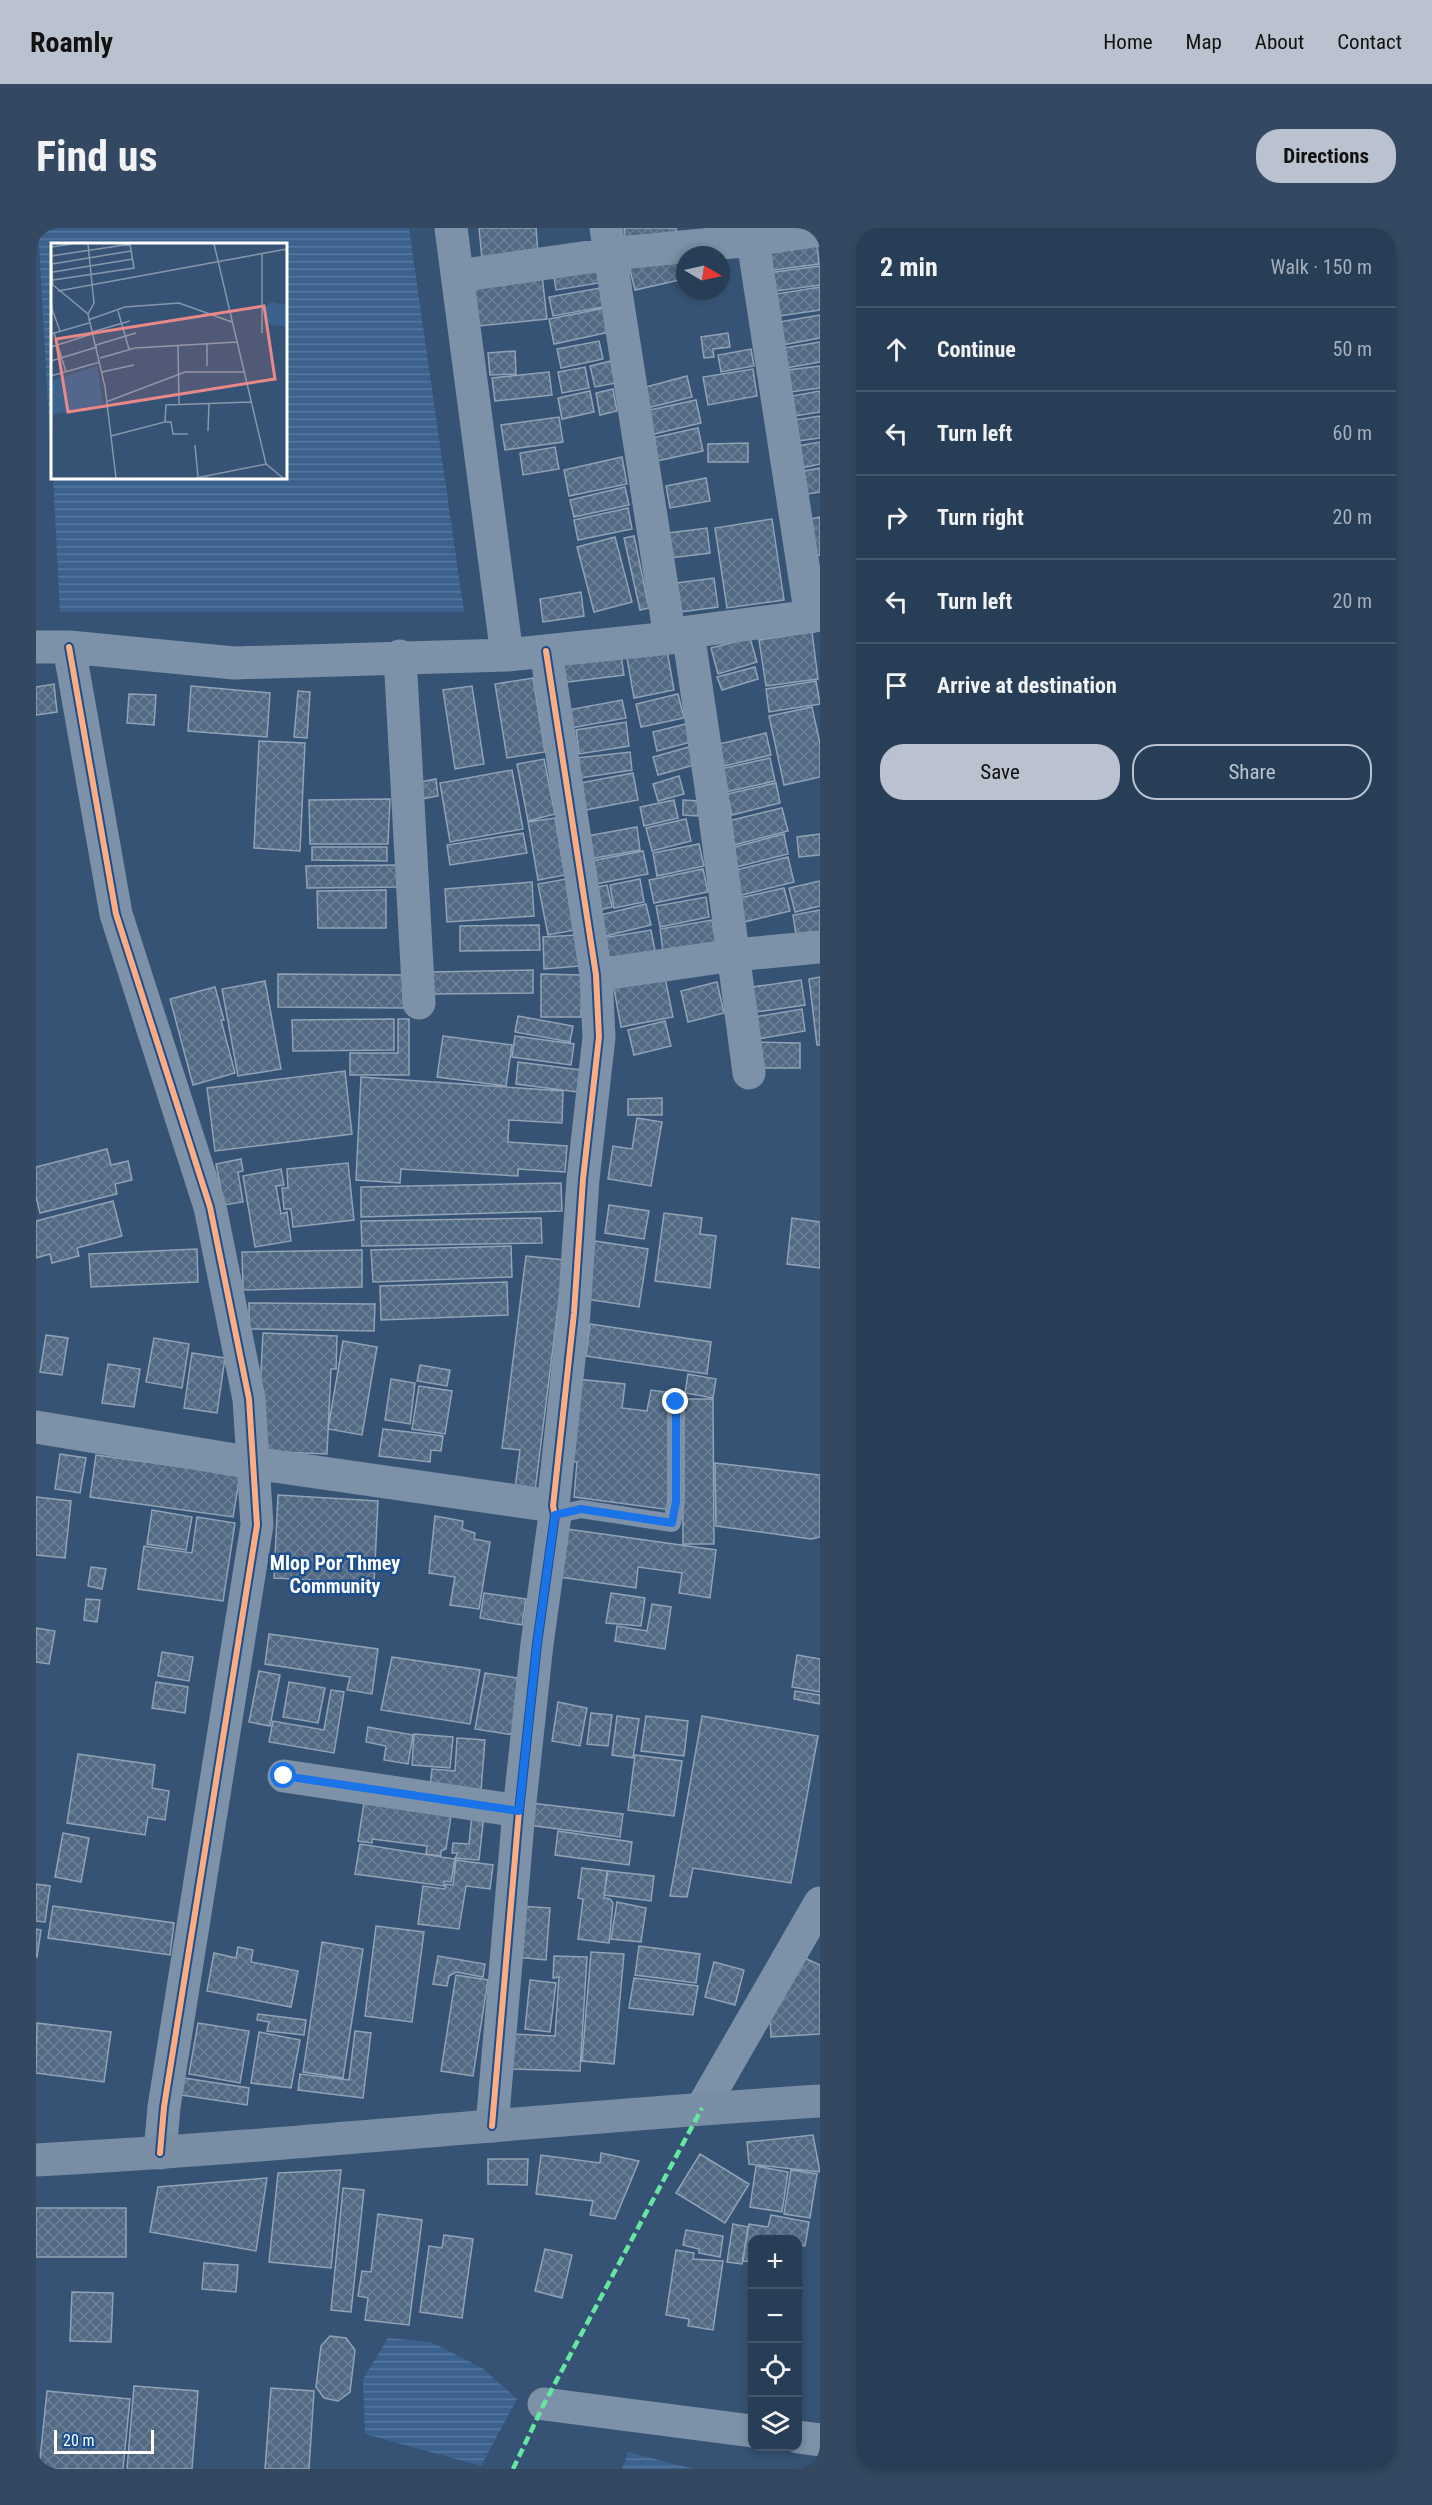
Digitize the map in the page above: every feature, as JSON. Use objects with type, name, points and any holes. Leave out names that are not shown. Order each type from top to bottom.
[{"type":"street","points":[[451,228],[507,655]]},
{"type":"street","points":[[458,276],[608,241],[820,230]]},
{"type":"street","points":[[36,646],[69,647],[234,663],[400,656],[507,655],[816,616],[752,234]]},
{"type":"street","points":[[608,241],[734,955],[749,1073]]},
{"type":"street","points":[[69,647],[116,914],[210,1207],[249,1399],[258,1525],[164,2107],[160,2153]]},
{"type":"street","points":[[492,2126],[519,1811],[554,1510],[574,1313],[583,1179],[599,1037],[596,975],[546,651]]},
{"type":"street","points":[[400,656],[419,1003]]},
{"type":"street","points":[[596,975],[734,955],[820,947]]},
{"type":"street","points":[[36,1427],[554,1510]]},
{"type":"street","points":[[284,1776],[519,1811]]},
{"type":"street","points":[[702,2109],[820,1903]]},
{"type":"street","points":[[36,2160],[160,2153],[820,2101]]},
{"type":"street","points":[[544,2404],[748,2430]]},
{"type":"street","points":[[802,2438],[820,2440]]},
{"type":"lane","points":[[554,1510],[581,1509],[672,1523],[676,1502],[676,1402]]},
{"type":"water","points":[[38,228],[409,228],[464,612],[60,612],[53,478],[286,478],[286,243],[51,243],[51,458]]},
{"type":"water","points":[[388,2338],[431,2342],[482,2368],[517,2399],[481,2466],[365,2434],[363,2379]]},
{"type":"water","points":[[628,2452],[694,2469],[622,2469]]},
{"type":"building","points":[[479,228],[536,228],[538,254],[482,259]]},
{"type":"building","points":[[624,228],[676,228],[677,233],[626,242]]},
{"type":"building","points":[[817,244],[819,264],[766,271],[763,251]]},
{"type":"building","points":[[676,254],[676,281],[635,290],[629,266]]},
{"type":"building","points":[[596,264],[599,283],[556,290],[553,271]]},
{"type":"building","points":[[541,266],[547,319],[479,326],[473,274]]},
{"type":"building","points":[[820,266],[820,285],[769,292],[767,273]]},
{"type":"building","points":[[820,287],[820,310],[773,317],[770,295]]},
{"type":"building","points":[[600,288],[603,307],[553,316],[549,297]]},
{"type":"building","points":[[605,308],[610,332],[554,344],[549,319]]},
{"type":"building","points":[[820,315],[820,338],[777,346],[773,323]]},
{"type":"building","points":[[728,333],[730,347],[713,349],[714,357],[704,358],[701,337]]},
{"type":"building","points":[[599,341],[603,359],[561,368],[557,349]]},
{"type":"building","points":[[820,342],[820,362],[781,369],[778,349]]},
{"type":"building","points":[[751,349],[754,366],[721,372],[718,355]]},
{"type":"building","points":[[515,351],[516,374],[490,375],[488,353]]},
{"type":"building","points":[[611,361],[616,383],[595,387],[590,366]]},
{"type":"building","points":[[820,366],[820,388],[783,393],[780,371]]},
{"type":"building","points":[[585,367],[589,388],[562,393],[558,372]]},
{"type":"building","points":[[753,369],[757,396],[708,405],[703,377]]},
{"type":"building","points":[[549,372],[552,395],[495,401],[492,378]]},
{"type":"building","points":[[687,376],[692,397],[647,408],[642,388]]},
{"type":"building","points":[[613,389],[617,411],[600,415],[596,393]]},
{"type":"building","points":[[590,391],[594,412],[562,419],[558,398]]},
{"type":"building","points":[[820,391],[820,412],[795,416],[792,396]]},
{"type":"building","points":[[696,400],[701,423],[650,435],[645,411]]},
{"type":"building","points":[[820,416],[820,438],[791,442],[787,421]]},
{"type":"building","points":[[559,417],[563,442],[505,450],[501,425]]},
{"type":"building","points":[[698,428],[703,451],[657,461],[652,438]]},
{"type":"building","points":[[820,442],[820,464],[801,468],[797,446]]},
{"type":"building","points":[[748,443],[748,462],[708,462],[708,444]]},
{"type":"building","points":[[555,447],[559,469],[523,475],[520,453]]},
{"type":"building","points":[[622,457],[627,484],[569,496],[564,470]]},
{"type":"building","points":[[820,468],[820,492],[802,495],[798,472]]},
{"type":"building","points":[[706,478],[710,501],[670,508],[666,486]]},
{"type":"building","points":[[625,487],[629,505],[574,517],[570,500]]},
{"type":"building","points":[[628,508],[632,529],[578,540],[574,520]]},
{"type":"building","points":[[820,517],[820,555],[806,558],[800,521]]},
{"type":"building","points":[[772,519],[784,600],[727,608],[715,528]]},
{"type":"building","points":[[707,528],[710,553],[663,559],[660,534]]},
{"type":"building","points":[[634,536],[649,608],[640,610],[624,538]]},
{"type":"building","points":[[615,537],[632,602],[594,612],[577,547]]},
{"type":"building","points":[[714,578],[718,607],[673,613],[669,584]]},
{"type":"building","points":[[581,592],[584,616],[543,622],[540,599]]},
{"type":"building","points":[[812,632],[818,679],[766,686],[759,640]]},
{"type":"building","points":[[750,638],[757,662],[718,674],[711,648]]},
{"type":"building","points":[[666,645],[674,690],[634,698],[626,652]]},
{"type":"building","points":[[620,649],[624,675],[560,683],[557,656]]},
{"type":"building","points":[[755,667],[758,679],[722,690],[717,677]]},
{"type":"building","points":[[533,678],[545,752],[507,758],[495,684]]},
{"type":"building","points":[[816,681],[820,704],[769,712],[766,689]]},
{"type":"building","points":[[54,684],[57,712],[36,715],[36,687]]},
{"type":"building","points":[[191,686],[270,693],[267,737],[188,731]]},
{"type":"building","points":[[472,686],[484,764],[455,769],[443,690]]},
{"type":"building","points":[[298,691],[310,692],[307,738],[294,737]]},
{"type":"building","points":[[129,694],[156,695],[154,725],[127,723]]},
{"type":"building","points":[[678,694],[684,718],[641,727],[636,704]]},
{"type":"building","points":[[622,700],[626,718],[571,728],[568,710]]},
{"type":"building","points":[[812,707],[820,744],[820,777],[784,785],[769,716]]},
{"type":"building","points":[[626,722],[629,746],[579,754],[576,730]]},
{"type":"building","points":[[686,724],[691,742],[657,751],[653,732]]},
{"type":"building","points":[[766,733],[771,755],[724,766],[719,744]]},
{"type":"building","points":[[259,741],[305,743],[300,851],[254,848]]},
{"type":"building","points":[[689,747],[694,765],[658,775],[653,757]]},
{"type":"building","points":[[630,752],[632,770],[580,778],[577,758]]},
{"type":"building","points":[[770,758],[775,781],[721,793],[716,770]]},
{"type":"building","points":[[544,759],[555,814],[528,821],[517,764]]},
{"type":"building","points":[[512,770],[523,829],[450,842],[440,783]]},
{"type":"building","points":[[633,773],[638,800],[580,811],[575,784]]},
{"type":"building","points":[[679,776],[684,794],[658,801],[653,784]]},
{"type":"building","points":[[436,779],[438,796],[421,799],[419,782]]},
{"type":"building","points":[[776,783],[780,803],[732,815],[727,794]]},
{"type":"building","points":[[390,799],[388,844],[310,844],[309,800]]},
{"type":"building","points":[[674,800],[678,818],[644,826],[640,807]]},
{"type":"building","points":[[683,800],[699,801],[698,816],[683,815]]},
{"type":"building","points":[[782,808],[788,831],[730,846],[724,822]]},
{"type":"building","points":[[555,818],[565,875],[538,880],[528,822]]},
{"type":"building","points":[[686,819],[691,841],[652,851],[646,828]]},
{"type":"building","points":[[637,827],[640,850],[584,860],[581,837]]},
{"type":"building","points":[[523,833],[527,853],[450,865],[447,845]]},
{"type":"building","points":[[784,834],[788,854],[736,867],[731,848]]},
{"type":"building","points":[[820,834],[820,855],[799,857],[797,837]]},
{"type":"building","points":[[699,844],[704,866],[657,876],[653,853]]},
{"type":"building","points":[[312,847],[387,847],[387,861],[312,860]]},
{"type":"building","points":[[643,851],[648,874],[590,885],[586,862]]},
{"type":"building","points":[[788,857],[794,882],[734,897],[728,872]]},
{"type":"building","points":[[400,865],[401,887],[307,888],[306,866]]},
{"type":"building","points":[[703,869],[708,892],[654,903],[649,880]]},
{"type":"building","points":[[566,879],[575,930],[548,935],[538,884]]},
{"type":"building","points":[[640,879],[644,902],[614,908],[610,885]]},
{"type":"building","points":[[820,881],[820,906],[795,912],[789,888]]},
{"type":"building","points":[[532,882],[534,916],[447,922],[445,889]]},
{"type":"building","points":[[607,885],[612,907],[591,912],[586,889]]},
{"type":"building","points":[[784,888],[790,911],[740,923],[735,899]]},
{"type":"building","points":[[386,890],[386,928],[318,928],[317,891]]},
{"type":"building","points":[[706,897],[709,917],[660,927],[656,906]]},
{"type":"building","points":[[646,904],[651,925],[597,938],[592,917]]},
{"type":"building","points":[[820,910],[820,936],[797,941],[793,915]]},
{"type":"building","points":[[712,920],[716,944],[663,952],[660,929]]},
{"type":"building","points":[[539,925],[540,950],[460,951],[460,926]]},
{"type":"building","points":[[651,930],[656,956],[601,966],[596,939]]},
{"type":"building","points":[[577,935],[579,966],[544,969],[543,937]]},
{"type":"building","points":[[663,968],[673,1017],[621,1027],[612,978]]},
{"type":"building","points":[[533,970],[533,993],[433,994],[432,972]]},
{"type":"building","points":[[278,974],[404,975],[404,1008],[278,1007]]},
{"type":"building","points":[[541,974],[582,975],[581,1017],[541,1017]]},
{"type":"building","points":[[820,977],[820,1045],[817,1045],[809,979]]},
{"type":"building","points":[[801,980],[805,1005],[749,1013],[746,988]]},
{"type":"building","points":[[265,981],[281,1069],[238,1076],[222,989]]},
{"type":"building","points":[[717,982],[724,1013],[688,1022],[681,991]]},
{"type":"building","points":[[215,987],[235,1073],[193,1085],[170,999]]},
{"type":"building","points":[[802,1009],[805,1031],[752,1040],[748,1018]]},
{"type":"building","points":[[518,1016],[573,1026],[570,1042],[515,1032]]},
{"type":"building","points":[[394,1019],[394,1050],[293,1051],[292,1020]]},
{"type":"building","points":[[398,1019],[409,1019],[409,1075],[350,1075],[350,1053],[398,1053]]},
{"type":"building","points":[[665,1021],[671,1046],[634,1055],[628,1030]]},
{"type":"building","points":[[443,1036],[512,1045],[506,1086],[437,1077]]},
{"type":"building","points":[[515,1036],[574,1044],[571,1065],[512,1057]]},
{"type":"building","points":[[750,1042],[800,1043],[800,1068],[750,1068]]},
{"type":"building","points":[[518,1062],[581,1070],[577,1092],[516,1084]]},
{"type":"building","points":[[345,1071],[352,1134],[215,1151],[207,1088]]},
{"type":"building","points":[[361,1077],[563,1091],[562,1123],[509,1120],[508,1142],[567,1146],[565,1172],[518,1169],[518,1176],[401,1169],[400,1183],[356,1180]]},
{"type":"building","points":[[662,1098],[662,1115],[628,1115],[628,1099]]},
{"type":"building","points":[[637,1118],[662,1122],[651,1186],[608,1179],[613,1146],[632,1149]]},
{"type":"building","points":[[107,1149],[111,1165],[128,1161],[132,1180],[115,1184],[117,1194],[40,1213],[36,1197],[36,1167]]},
{"type":"building","points":[[241,1159],[243,1171],[238,1172],[243,1202],[224,1205],[216,1164]]},
{"type":"building","points":[[348,1163],[354,1220],[293,1227],[291,1209],[284,1209],[282,1188],[288,1188],[287,1169]]},
{"type":"building","points":[[281,1169],[284,1185],[276,1186],[281,1214],[287,1212],[291,1241],[255,1247],[243,1176]]},
{"type":"building","points":[[561,1183],[562,1211],[361,1217],[361,1187]]},
{"type":"building","points":[[113,1201],[122,1236],[77,1248],[79,1256],[52,1263],[50,1254],[36,1258],[36,1221]]},
{"type":"building","points":[[609,1205],[649,1211],[644,1239],[605,1233]]},
{"type":"building","points":[[664,1213],[702,1218],[700,1234],[716,1236],[710,1288],[655,1281]]},
{"type":"building","points":[[541,1218],[542,1243],[362,1246],[361,1221]]},
{"type":"building","points":[[792,1218],[820,1222],[820,1268],[787,1264]]},
{"type":"building","points":[[595,1241],[648,1249],[639,1307],[586,1299]]},
{"type":"building","points":[[511,1246],[512,1277],[373,1282],[371,1250]]},
{"type":"building","points":[[197,1249],[198,1282],[91,1287],[89,1254]]},
{"type":"building","points":[[362,1250],[362,1287],[243,1290],[242,1252]]},
{"type":"building","points":[[526,1256],[564,1260],[535,1491],[515,1488],[520,1450],[502,1448]]},
{"type":"building","points":[[507,1282],[508,1315],[381,1320],[380,1286]]},
{"type":"building","points":[[249,1303],[375,1304],[374,1331],[249,1329]]},
{"type":"building","points":[[590,1324],[711,1342],[707,1374],[586,1356]]},
{"type":"building","points":[[263,1333],[337,1336],[336,1369],[331,1369],[327,1454],[257,1451]]},
{"type":"building","points":[[46,1335],[68,1338],[62,1375],[40,1372]]},
{"type":"building","points":[[154,1338],[189,1344],[182,1388],[146,1382]]},
{"type":"building","points":[[343,1341],[377,1347],[362,1435],[328,1429]]},
{"type":"building","points":[[192,1353],[225,1358],[217,1413],[184,1408]]},
{"type":"building","points":[[108,1364],[140,1369],[134,1407],[102,1403]]},
{"type":"building","points":[[420,1365],[450,1370],[447,1386],[417,1381]]},
{"type":"building","points":[[688,1374],[716,1379],[713,1398],[685,1393]]},
{"type":"building","points":[[391,1379],[415,1383],[410,1424],[385,1420]]},
{"type":"building","points":[[577,1379],[625,1384],[622,1408],[647,1411],[651,1390],[671,1393],[671,1510],[574,1497],[577,1462],[568,1461]]},
{"type":"building","points":[[419,1386],[452,1391],[445,1434],[412,1429]]},
{"type":"building","points":[[682,1399],[713,1399],[714,1544],[683,1544]]},
{"type":"building","points":[[383,1429],[443,1436],[441,1451],[431,1450],[430,1462],[379,1456]]},
{"type":"building","points":[[60,1454],[86,1458],[80,1493],[55,1489]]},
{"type":"building","points":[[96,1455],[240,1475],[233,1517],[90,1497]]},
{"type":"building","points":[[715,1463],[820,1475],[820,1537],[811,1539],[716,1526]]},
{"type":"building","points":[[278,1495],[378,1501],[374,1583],[274,1578]]},
{"type":"building","points":[[36,1497],[71,1501],[65,1558],[36,1555]]},
{"type":"building","points":[[152,1510],[192,1517],[186,1550],[147,1544]]},
{"type":"building","points":[[435,1516],[463,1521],[462,1529],[475,1533],[474,1539],[490,1542],[479,1609],[450,1605],[455,1577],[429,1573]]},
{"type":"building","points":[[197,1517],[235,1523],[223,1601],[138,1589],[144,1546],[192,1553]]},
{"type":"building","points":[[567,1529],[716,1550],[710,1598],[679,1593],[682,1573],[638,1567],[636,1588],[560,1577]]},
{"type":"building","points":[[91,1567],[106,1569],[102,1589],[88,1586]]},
{"type":"building","points":[[484,1593],[526,1599],[522,1625],[480,1618]]},
{"type":"building","points":[[611,1593],[645,1598],[641,1626],[606,1623]]},
{"type":"building","points":[[86,1599],[100,1600],[97,1622],[84,1620]]},
{"type":"building","points":[[652,1604],[671,1607],[665,1649],[615,1641],[617,1626],[647,1631]]},
{"type":"building","points":[[36,1628],[55,1631],[49,1664],[36,1662]]},
{"type":"building","points":[[269,1634],[378,1649],[372,1694],[347,1690],[350,1677],[265,1664]]},
{"type":"building","points":[[162,1652],[193,1657],[189,1681],[158,1676]]},
{"type":"building","points":[[797,1655],[820,1659],[820,1692],[792,1687]]},
{"type":"building","points":[[392,1657],[480,1670],[470,1724],[381,1710]]},
{"type":"building","points":[[259,1671],[280,1675],[270,1726],[249,1722]]},
{"type":"building","points":[[485,1673],[524,1679],[514,1735],[475,1729]]},
{"type":"building","points":[[156,1682],[188,1687],[185,1713],[152,1708]]},
{"type":"building","points":[[289,1682],[325,1688],[318,1723],[283,1717]]},
{"type":"building","points":[[331,1690],[344,1692],[334,1753],[269,1742],[273,1721],[324,1730]]},
{"type":"building","points":[[795,1691],[820,1695],[820,1704],[794,1699]]},
{"type":"building","points":[[558,1702],[587,1708],[580,1746],[552,1741]]},
{"type":"building","points":[[591,1713],[612,1715],[608,1746],[587,1744]]},
{"type":"building","points":[[617,1716],[639,1719],[633,1758],[612,1755]]},
{"type":"building","points":[[646,1716],[688,1721],[684,1756],[641,1751]]},
{"type":"building","points":[[702,1716],[818,1736],[791,1883],[693,1868],[687,1897],[670,1896]]},
{"type":"building","points":[[368,1727],[413,1735],[408,1764],[384,1760],[386,1746],[366,1742]]},
{"type":"building","points":[[414,1734],[453,1737],[450,1768],[412,1765]]},
{"type":"building","points":[[457,1738],[485,1740],[481,1790],[430,1786],[432,1769],[455,1771]]},
{"type":"building","points":[[78,1754],[155,1765],[152,1788],[169,1791],[165,1820],[148,1817],[145,1835],[67,1823]]},
{"type":"building","points":[[635,1755],[682,1761],[674,1816],[628,1810]]},
{"type":"building","points":[[364,1803],[451,1816],[446,1849],[441,1851],[441,1856],[426,1854],[427,1846],[372,1839],[372,1843],[358,1841]]},
{"type":"building","points":[[531,1803],[623,1814],[620,1837],[528,1825]]},
{"type":"building","points":[[472,1814],[484,1815],[479,1860],[455,1858],[458,1853],[452,1853],[453,1843],[469,1844]]},
{"type":"building","points":[[558,1831],[632,1842],[629,1865],[555,1855]]},
{"type":"building","points":[[63,1833],[89,1838],[81,1882],[55,1877]]},
{"type":"building","points":[[360,1844],[455,1859],[451,1882],[444,1881],[444,1886],[355,1874]]},
{"type":"building","points":[[456,1860],[493,1865],[490,1889],[466,1886],[459,1929],[418,1924],[423,1886],[445,1889],[446,1884],[453,1885]]},
{"type":"building","points":[[582,1868],[607,1871],[604,1898],[610,1899],[613,1903],[609,1943],[578,1939],[583,1899],[578,1898]]},
{"type":"building","points":[[608,1871],[654,1876],[651,1901],[604,1895]]},
{"type":"building","points":[[36,1884],[50,1886],[45,1922],[36,1921]]},
{"type":"building","points":[[617,1902],[646,1908],[641,1942],[611,1939]]},
{"type":"building","points":[[53,1906],[174,1923],[170,1955],[48,1938]]},
{"type":"building","points":[[519,1906],[550,1908],[546,1960],[515,1957]]},
{"type":"building","points":[[376,1926],[424,1932],[412,2022],[365,2016]]},
{"type":"building","points":[[36,1929],[41,1930],[37,1957],[36,1956]]},
{"type":"building","points":[[322,1942],[363,1949],[343,2078],[303,2072]]},
{"type":"building","points":[[639,1946],[700,1954],[696,1983],[635,1975]]},
{"type":"building","points":[[238,1947],[253,1950],[251,1962],[298,1971],[291,2007],[207,1991],[214,1953],[236,1958]]},
{"type":"building","points":[[591,1952],[624,1954],[614,2064],[582,2061]]},
{"type":"building","points":[[798,1955],[820,1965],[820,2034],[771,2037],[770,2017]]},
{"type":"building","points":[[438,1956],[485,1964],[483,1977],[456,1972],[449,1976],[447,1986],[433,1984]]},
{"type":"building","points":[[554,1956],[587,1957],[580,2071],[512,2069],[513,2034],[555,2036],[559,1977],[553,1978]]},
{"type":"building","points":[[714,1962],[744,1970],[735,2005],[705,1997]]},
{"type":"building","points":[[456,1975],[488,1980],[473,2076],[441,2071]]},
{"type":"building","points":[[634,1978],[698,1986],[693,2015],[629,2008]]},
{"type":"building","points":[[530,1980],[556,1983],[550,2032],[525,2029]]},
{"type":"building","points":[[258,2014],[306,2020],[304,2035],[267,2031],[269,2022],[257,2020]]},
{"type":"building","points":[[37,2023],[111,2032],[104,2082],[36,2073]]},
{"type":"building","points":[[198,2023],[249,2031],[240,2083],[189,2074]]},
{"type":"building","points":[[355,2031],[371,2033],[363,2098],[298,2090],[300,2074],[349,2080]]},
{"type":"building","points":[[259,2032],[300,2040],[291,2088],[251,2083]]},
{"type":"building","points":[[184,2078],[249,2088],[247,2105],[174,2094]]},
{"type":"building","points":[[813,2135],[820,2172],[749,2164],[747,2142]]},
{"type":"building","points":[[601,2153],[639,2161],[615,2219],[590,2215],[593,2201],[536,2194],[541,2155],[600,2163]]},
{"type":"building","points":[[700,2154],[749,2184],[725,2223],[676,2193]]},
{"type":"building","points":[[488,2159],[528,2159],[527,2185],[488,2184]]},
{"type":"building","points":[[756,2166],[788,2172],[782,2212],[750,2207]]},
{"type":"building","points":[[341,2170],[331,2268],[269,2262],[278,2173]]},
{"type":"building","points":[[791,2170],[817,2174],[810,2218],[784,2214]]},
{"type":"building","points":[[267,2178],[256,2251],[150,2232],[158,2187]]},
{"type":"building","points":[[343,2188],[364,2190],[351,2312],[331,2310]]},
{"type":"building","points":[[36,2208],[126,2208],[126,2257],[36,2257]]},
{"type":"building","points":[[378,2214],[422,2220],[409,2325],[365,2320],[368,2298],[358,2296],[362,2271],[371,2272]]},
{"type":"building","points":[[771,2215],[809,2222],[805,2246],[802,2246],[802,2235],[748,2235],[748,2262],[743,2261],[749,2224],[768,2227]]},
{"type":"building","points":[[733,2224],[748,2227],[742,2264],[727,2262]]},
{"type":"building","points":[[686,2230],[723,2236],[720,2257],[699,2253],[699,2249],[683,2245]]},
{"type":"building","points":[[444,2235],[473,2239],[462,2318],[420,2312],[429,2246],[442,2248]]},
{"type":"building","points":[[545,2249],[572,2255],[562,2298],[535,2291]]},
{"type":"building","points":[[676,2250],[694,2253],[693,2259],[723,2261],[713,2330],[688,2326],[689,2319],[666,2315]]},
{"type":"building","points":[[204,2263],[238,2265],[236,2292],[202,2289]]},
{"type":"building","points":[[72,2292],[113,2293],[111,2342],[70,2341]]},
{"type":"building","points":[[330,2336],[346,2338],[355,2350],[350,2392],[338,2401],[324,2398],[316,2387],[321,2346]]},
{"type":"building","points":[[134,2386],[198,2391],[192,2469],[127,2469]]},
{"type":"building","points":[[271,2388],[314,2391],[309,2469],[265,2469]]},
{"type":"building","points":[[47,2391],[130,2399],[123,2469],[39,2469]]},
{"type":"marked path","points":[[513,2469],[544,2404],[702,2108]]},
{"type":"cycle path","points":[[69,647],[116,914],[210,1207],[249,1399],[257,1525],[164,2107],[160,2153]]},
{"type":"cycle path","points":[[492,2126],[519,1811],[537,1644],[555,1515],[553,1506],[574,1313],[583,1179],[599,1037],[596,975],[546,651]]},
{"type":"district","name":"Mlop Por Thmey Community","points":[[335,1574]]},
{"type":"route","points":[[284,1776],[519,1811],[537,1644],[555,1515],[581,1509],[672,1523],[676,1502],[676,1402]]}]
